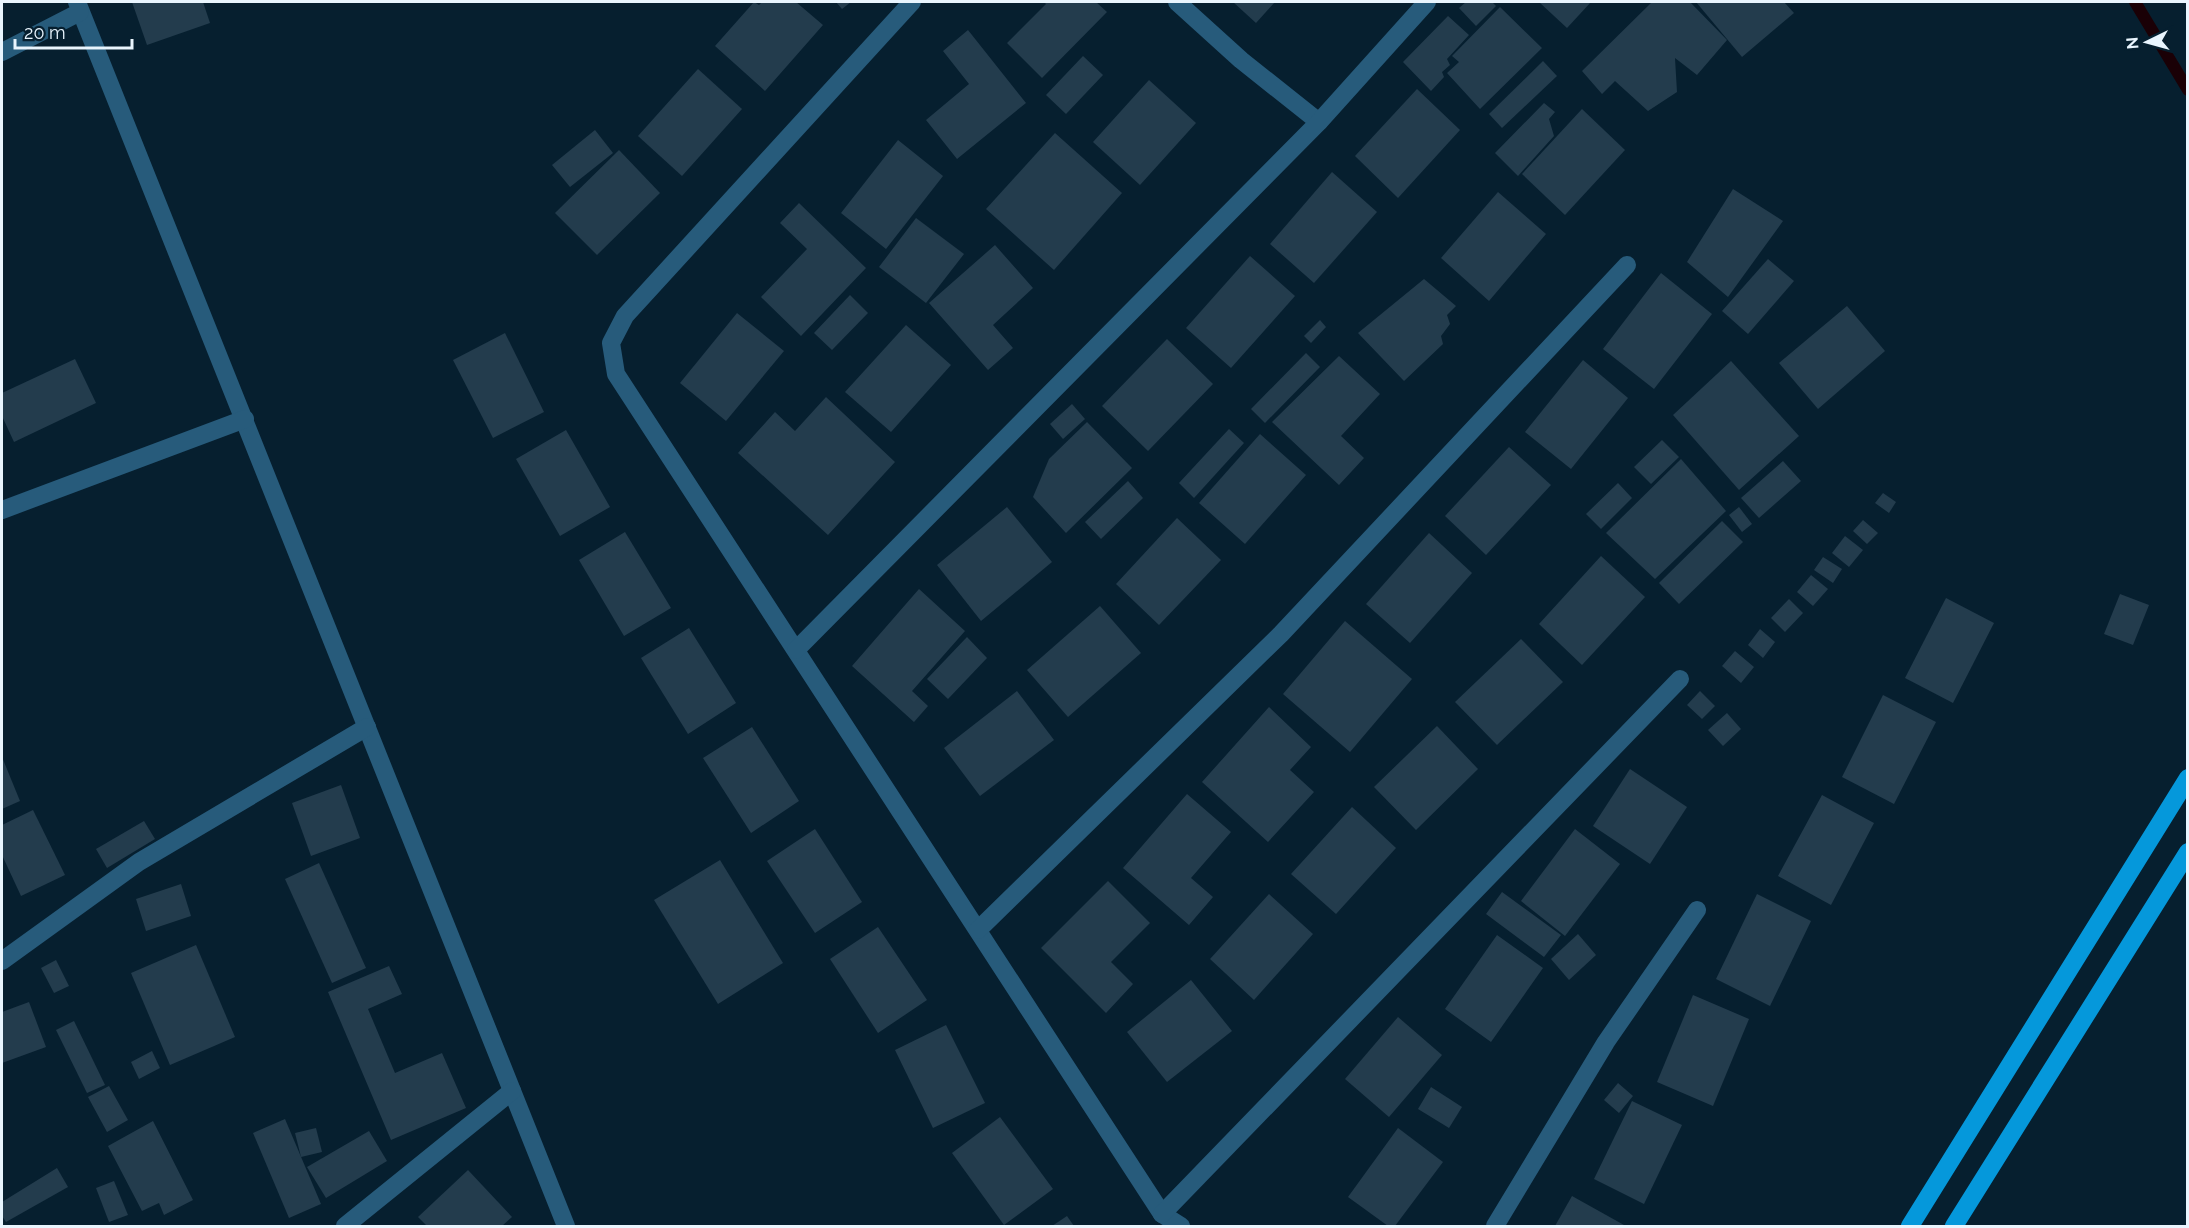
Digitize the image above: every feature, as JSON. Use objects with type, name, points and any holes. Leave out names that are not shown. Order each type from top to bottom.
[{"type":"main road","points":[[1910,1227],[2187,778]]},
{"type":"main road","points":[[1954,1227],[2187,852]]},
{"type":"street","points":[[912,2],[625,316],[611,343],[616,374],[1162,1214],[1181,1227]]},
{"type":"street","points":[[1177,2],[1241,60],[1319,122]]},
{"type":"street","points":[[796,650],[1319,122],[1427,2]]},
{"type":"street","points":[[2,52],[79,7],[566,1227]]},
{"type":"street","points":[[978,930],[1281,634],[1627,265]]},
{"type":"street","points":[[2,510],[245,418]]},
{"type":"street","points":[[1162,1214],[1680,679]]},
{"type":"street","points":[[2,961],[139,862],[367,727]]},
{"type":"street","points":[[1495,1227],[1606,1042],[1697,910]]},
{"type":"street","points":[[345,1227],[512,1091]]},
{"type":"building","points":[[132,2],[203,2],[210,23],[147,45]]},
{"type":"building","points":[[754,2],[759,5],[762,2],[796,2],[823,25],[765,91],[715,46]]},
{"type":"building","points":[[836,2],[851,2],[842,9]]},
{"type":"building","points":[[1044,2],[1096,2],[1107,12],[1042,78],[1007,43],[1046,4]]},
{"type":"building","points":[[1233,2],[1275,2],[1256,23]]},
{"type":"building","points":[[1466,2],[1492,2],[1496,6],[1476,26],[1459,8]]},
{"type":"building","points":[[1539,2],[1591,2],[1567,28]]},
{"type":"building","points":[[1652,2],[1690,2],[1727,40],[1697,75],[1675,58],[1677,92],[1648,111],[1615,81],[1602,94],[1582,71]]},
{"type":"building","points":[[1696,2],[1784,2],[1794,13],[1742,57]]},
{"type":"building","points":[[1500,7],[1542,48],[1480,109],[1447,73],[1459,62],[1452,56]]},
{"type":"building","points":[[1448,16],[1469,35],[1447,59],[1450,65],[1442,72],[1444,77],[1431,91],[1403,62]]},
{"type":"building","points":[[968,30],[1026,103],[957,159],[926,120],[969,84],[943,51]]},
{"type":"building","points":[[1083,56],[1103,75],[1066,114],[1046,95]]},
{"type":"building","points":[[1543,61],[1557,76],[1502,128],[1489,114]]},
{"type":"building","points":[[698,69],[742,109],[682,176],[638,136]]},
{"type":"building","points":[[1149,80],[1196,123],[1140,185],[1093,142]]},
{"type":"building","points":[[1417,89],[1460,130],[1398,198],[1355,156]]},
{"type":"building","points":[[1544,103],[1555,112],[1549,119],[1554,136],[1518,176],[1495,153]]},
{"type":"building","points":[[1582,109],[1625,150],[1565,215],[1522,174]]},
{"type":"building","points":[[595,130],[613,153],[570,187],[552,165]]},
{"type":"building","points":[[1055,133],[1122,193],[1054,270],[986,209]]},
{"type":"building","points":[[898,140],[943,176],[886,249],[841,213]]},
{"type":"building","points":[[619,150],[660,193],[597,255],[555,213]]},
{"type":"building","points":[[1332,172],[1377,212],[1314,283],[1270,244]]},
{"type":"building","points":[[1733,189],[1783,221],[1728,297],[1687,262]]},
{"type":"building","points":[[1498,192],[1546,234],[1489,301],[1441,258]]},
{"type":"building","points":[[799,203],[866,268],[801,336],[761,297],[807,249],[780,223]]},
{"type":"building","points":[[916,218],[964,254],[926,303],[879,267]]},
{"type":"building","points":[[995,245],[1033,288],[993,325],[1013,348],[988,370],[929,303]]},
{"type":"building","points":[[1250,256],[1295,296],[1231,368],[1186,328]]},
{"type":"building","points":[[1768,259],[1794,281],[1748,334],[1722,311]]},
{"type":"building","points":[[1661,273],[1712,314],[1654,389],[1603,349]]},
{"type":"building","points":[[1424,279],[1456,306],[1447,315],[1450,324],[1441,336],[1443,344],[1404,381],[1358,333]]},
{"type":"building","points":[[850,295],[868,313],[832,350],[814,333]]},
{"type":"building","points":[[1847,306],[1885,351],[1818,409],[1779,363]]},
{"type":"building","points":[[737,313],[784,351],[726,421],[680,383]]},
{"type":"building","points":[[1320,320],[1326,327],[1311,343],[1304,336]]},
{"type":"building","points":[[906,325],[951,365],[891,432],[845,392]]},
{"type":"building","points":[[505,333],[544,412],[493,438],[453,360]]},
{"type":"building","points":[[1167,339],[1213,384],[1148,451],[1102,406]]},
{"type":"building","points":[[1306,353],[1320,367],[1265,423],[1251,409]]},
{"type":"building","points":[[1339,356],[1380,394],[1341,436],[1364,458],[1339,485],[1272,422]]},
{"type":"building","points":[[75,359],[96,403],[14,442],[2,416],[2,393]]},
{"type":"building","points":[[1583,360],[1628,398],[1571,469],[1525,432]]},
{"type":"building","points":[[1731,361],[1799,436],[1739,490],[1673,415]]},
{"type":"building","points":[[826,397],[895,462],[828,535],[738,453],[775,412],[795,431]]},
{"type":"building","points":[[1072,404],[1085,419],[1063,439],[1050,424]]},
{"type":"building","points":[[1087,422],[1132,468],[1066,533],[1033,497],[1049,459]]},
{"type":"building","points":[[1229,429],[1244,443],[1194,498],[1179,483]]},
{"type":"building","points":[[566,430],[610,507],[560,536],[516,459]]},
{"type":"building","points":[[1260,434],[1306,475],[1245,544],[1199,503]]},
{"type":"building","points":[[1662,440],[1679,457],[1651,484],[1634,467]]},
{"type":"building","points":[[1509,447],[1551,485],[1486,555],[1445,516]]},
{"type":"building","points":[[1681,459],[1726,511],[1655,579],[1606,533]]},
{"type":"building","points":[[1783,461],[1801,481],[1759,518],[1741,498]]},
{"type":"building","points":[[1128,481],[1143,498],[1101,539],[1085,522]]},
{"type":"building","points":[[1618,483],[1632,498],[1601,529],[1586,514]]},
{"type":"building","points":[[1883,493],[1896,502],[1889,513],[1875,503]]},
{"type":"building","points":[[1007,507],[1052,562],[981,621],[937,565]]},
{"type":"building","points":[[1739,507],[1752,524],[1742,532],[1729,515]]},
{"type":"building","points":[[1177,518],[1221,560],[1159,625],[1116,584]]},
{"type":"building","points":[[1863,520],[1878,533],[1867,544],[1853,531]]},
{"type":"building","points":[[1722,521],[1743,542],[1679,604],[1659,583]]},
{"type":"building","points":[[625,532],[671,608],[624,636],[579,560]]},
{"type":"building","points":[[1429,533],[1472,573],[1410,643],[1366,604]]},
{"type":"building","points":[[1845,536],[1863,550],[1849,567],[1832,553]]},
{"type":"building","points":[[1601,556],[1645,597],[1582,665],[1539,624]]},
{"type":"building","points":[[1823,557],[1842,569],[1833,583],[1814,570]]},
{"type":"building","points":[[1811,575],[1828,589],[1813,606],[1797,592]]},
{"type":"building","points":[[919,589],[965,631],[912,691],[928,706],[914,722],[852,666]]},
{"type":"building","points":[[2120,594],[2149,605],[2133,645],[2104,634]]},
{"type":"building","points":[[1946,598],[1994,623],[1953,703],[1905,678]]},
{"type":"building","points":[[1789,599],[1803,613],[1785,632],[1771,618]]},
{"type":"building","points":[[1100,606],[1141,653],[1068,717],[1027,670]]},
{"type":"building","points":[[1345,621],[1412,679],[1350,752],[1283,694]]},
{"type":"building","points":[[689,628],[736,703],[688,734],[641,658]]},
{"type":"building","points":[[1760,629],[1775,642],[1763,658],[1748,645]]},
{"type":"building","points":[[967,637],[987,658],[948,699],[927,679]]},
{"type":"building","points":[[1521,639],[1563,682],[1497,745],[1455,702]]},
{"type":"building","points":[[1735,651],[1754,667],[1741,683],[1722,666]]},
{"type":"building","points":[[1017,691],[1054,740],[980,796],[944,748]]},
{"type":"building","points":[[1700,691],[1715,706],[1702,719],[1687,705]]},
{"type":"building","points":[[1883,695],[1936,722],[1894,804],[1842,777]]},
{"type":"building","points":[[1269,707],[1311,747],[1290,770],[1314,792],[1268,842],[1202,782]]},
{"type":"building","points":[[1727,713],[1741,729],[1723,746],[1708,730]]},
{"type":"building","points":[[1437,726],[1478,769],[1416,830],[1374,787]]},
{"type":"building","points":[[752,727],[799,801],[751,833],[703,758]]},
{"type":"building","points":[[2,757],[20,801],[2,809]]},
{"type":"building","points":[[1630,769],[1687,807],[1650,864],[1593,826]]},
{"type":"building","points":[[341,785],[360,838],[311,856],[292,803]]},
{"type":"building","points":[[1187,794],[1231,832],[1191,878],[1213,897],[1189,925],[1123,868]]},
{"type":"building","points":[[1822,795],[1874,823],[1831,905],[1778,876]]},
{"type":"building","points":[[1352,807],[1396,848],[1336,914],[1291,874]]},
{"type":"building","points":[[33,810],[65,875],[21,896],[2,855],[2,825]]},
{"type":"building","points":[[144,821],[155,839],[107,868],[96,849]]},
{"type":"building","points":[[815,829],[862,902],[815,933],[767,861]]},
{"type":"building","points":[[1575,829],[1620,864],[1565,936],[1521,901]]},
{"type":"building","points":[[720,860],[783,963],[718,1004],[654,900]]},
{"type":"building","points":[[319,863],[366,968],[332,983],[285,879]]},
{"type":"building","points":[[1108,881],[1150,923],[1111,962],[1133,984],[1106,1013],[1041,948]]},
{"type":"building","points":[[181,884],[191,916],[146,931],[136,899]]},
{"type":"building","points":[[1502,892],[1561,935],[1544,957],[1486,914]]},
{"type":"building","points":[[1269,894],[1313,934],[1254,1000],[1210,959]]},
{"type":"building","points":[[1757,894],[1811,921],[1770,1006],[1716,979]]},
{"type":"building","points":[[878,927],[927,1000],[878,1033],[830,959]]},
{"type":"building","points":[[1578,934],[1596,955],[1569,980],[1551,959]]},
{"type":"building","points":[[1497,935],[1543,968],[1491,1042],[1445,1009]]},
{"type":"building","points":[[196,945],[235,1037],[170,1065],[131,973]]},
{"type":"building","points":[[56,960],[69,986],[54,993],[41,968]]},
{"type":"building","points":[[389,966],[402,994],[368,1009],[395,1073],[442,1053],[466,1108],[391,1140],[328,992]]},
{"type":"building","points":[[1191,980],[1232,1031],[1167,1082],[1127,1032]]},
{"type":"building","points":[[1693,995],[1749,1019],[1713,1106],[1657,1082]]},
{"type":"building","points":[[29,1002],[46,1047],[2,1063],[2,1012]]},
{"type":"building","points":[[1398,1017],[1442,1055],[1389,1117],[1345,1079]]},
{"type":"building","points":[[74,1021],[105,1085],[87,1093],[56,1030]]},
{"type":"building","points":[[946,1025],[985,1103],[933,1128],[895,1050]]},
{"type":"building","points":[[152,1051],[160,1068],[139,1079],[131,1062]]},
{"type":"building","points":[[1618,1083],[1633,1096],[1619,1113],[1604,1100]]},
{"type":"building","points":[[109,1086],[128,1120],[107,1132],[88,1097]]},
{"type":"building","points":[[1431,1087],[1462,1107],[1449,1128],[1418,1109]]},
{"type":"building","points":[[1632,1101],[1682,1125],[1644,1204],[1594,1179]]},
{"type":"building","points":[[1000,1117],[1053,1189],[1004,1225],[952,1153]]},
{"type":"building","points":[[285,1119],[321,1204],[289,1218],[253,1133]]},
{"type":"building","points":[[153,1121],[193,1200],[164,1215],[159,1203],[142,1211],[108,1146]]},
{"type":"building","points":[[316,1128],[322,1152],[301,1157],[295,1133]]},
{"type":"building","points":[[1398,1128],[1443,1162],[1395,1226],[1388,1226],[1348,1197]]},
{"type":"building","points":[[369,1131],[387,1161],[326,1198],[307,1167]]},
{"type":"building","points":[[57,1168],[68,1187],[6,1222],[2,1216],[2,1202]]},
{"type":"building","points":[[468,1170],[512,1217],[502,1226],[427,1226],[418,1217]]},
{"type":"building","points":[[114,1181],[128,1215],[109,1222],[96,1188]]},
{"type":"building","points":[[1572,1196],[1624,1225],[1555,1226]]},
{"type":"building","points":[[1067,1216],[1074,1226],[1052,1226]]},
{"type":"waterway","points":[[2135,2],[2188,90]]}]
